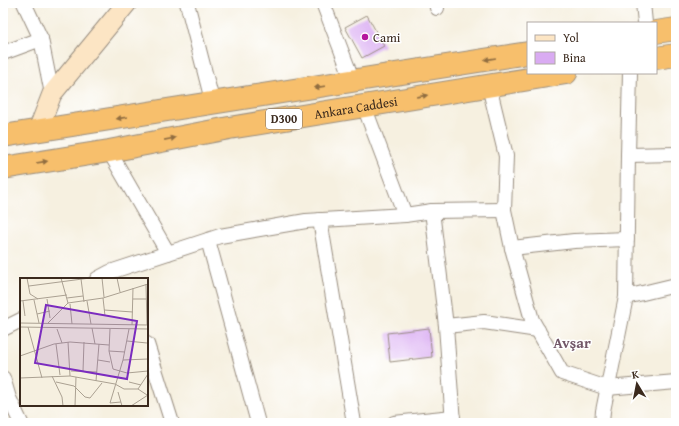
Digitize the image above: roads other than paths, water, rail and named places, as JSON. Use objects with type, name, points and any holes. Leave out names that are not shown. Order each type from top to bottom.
[{"type":"highway","points":[[657,32],[676,29]]},
{"type":"highway","name":"Ankara Caddesi","points":[[3,136],[527,53]]},
{"type":"highway","points":[[657,58],[676,55]]},
{"type":"highway","name":"Ankara Caddesi","points":[[3,168],[109,151],[229,128],[560,74]]},
{"type":"street","points":[[24,3],[41,39],[52,94]]},
{"type":"street","points":[[38,130],[52,94],[127,3]]},
{"type":"street","points":[[187,3],[213,104]]},
{"type":"street","points":[[323,3],[353,81]]},
{"type":"street","points":[[643,3],[645,22]]},
{"type":"street","points":[[3,54],[41,39]]},
{"type":"street","points":[[602,423],[607,388],[626,297],[630,74]]},
{"type":"street","points":[[489,86],[506,156],[504,210],[512,248],[532,320],[562,373],[607,388],[676,382]]},
{"type":"street","points":[[364,106],[405,214]]},
{"type":"street","points":[[109,151],[168,253]]},
{"type":"street","points":[[628,155],[676,154]]},
{"type":"street","points":[[99,278],[110,272],[125,273],[168,253],[220,236],[306,221],[432,211],[504,210]]},
{"type":"street","points":[[394,423],[453,420],[446,326],[432,211]]},
{"type":"street","points":[[320,220],[354,423]]},
{"type":"street","points":[[512,248],[574,241],[627,238]]},
{"type":"street","points":[[208,240],[258,423]]},
{"type":"street","points":[[626,297],[676,285]]},
{"type":"street","points":[[3,329],[20,320]]},
{"type":"street","points":[[446,326],[484,322],[538,330]]},
{"type":"street","points":[[148,347],[172,423]]},
{"type":"street","points":[[3,378],[9,398],[21,423]]},
{"type":"place","name":"Cami","points":[[365,37]]},
{"type":"district","name":"Avşar","points":[[572,343]]}]
